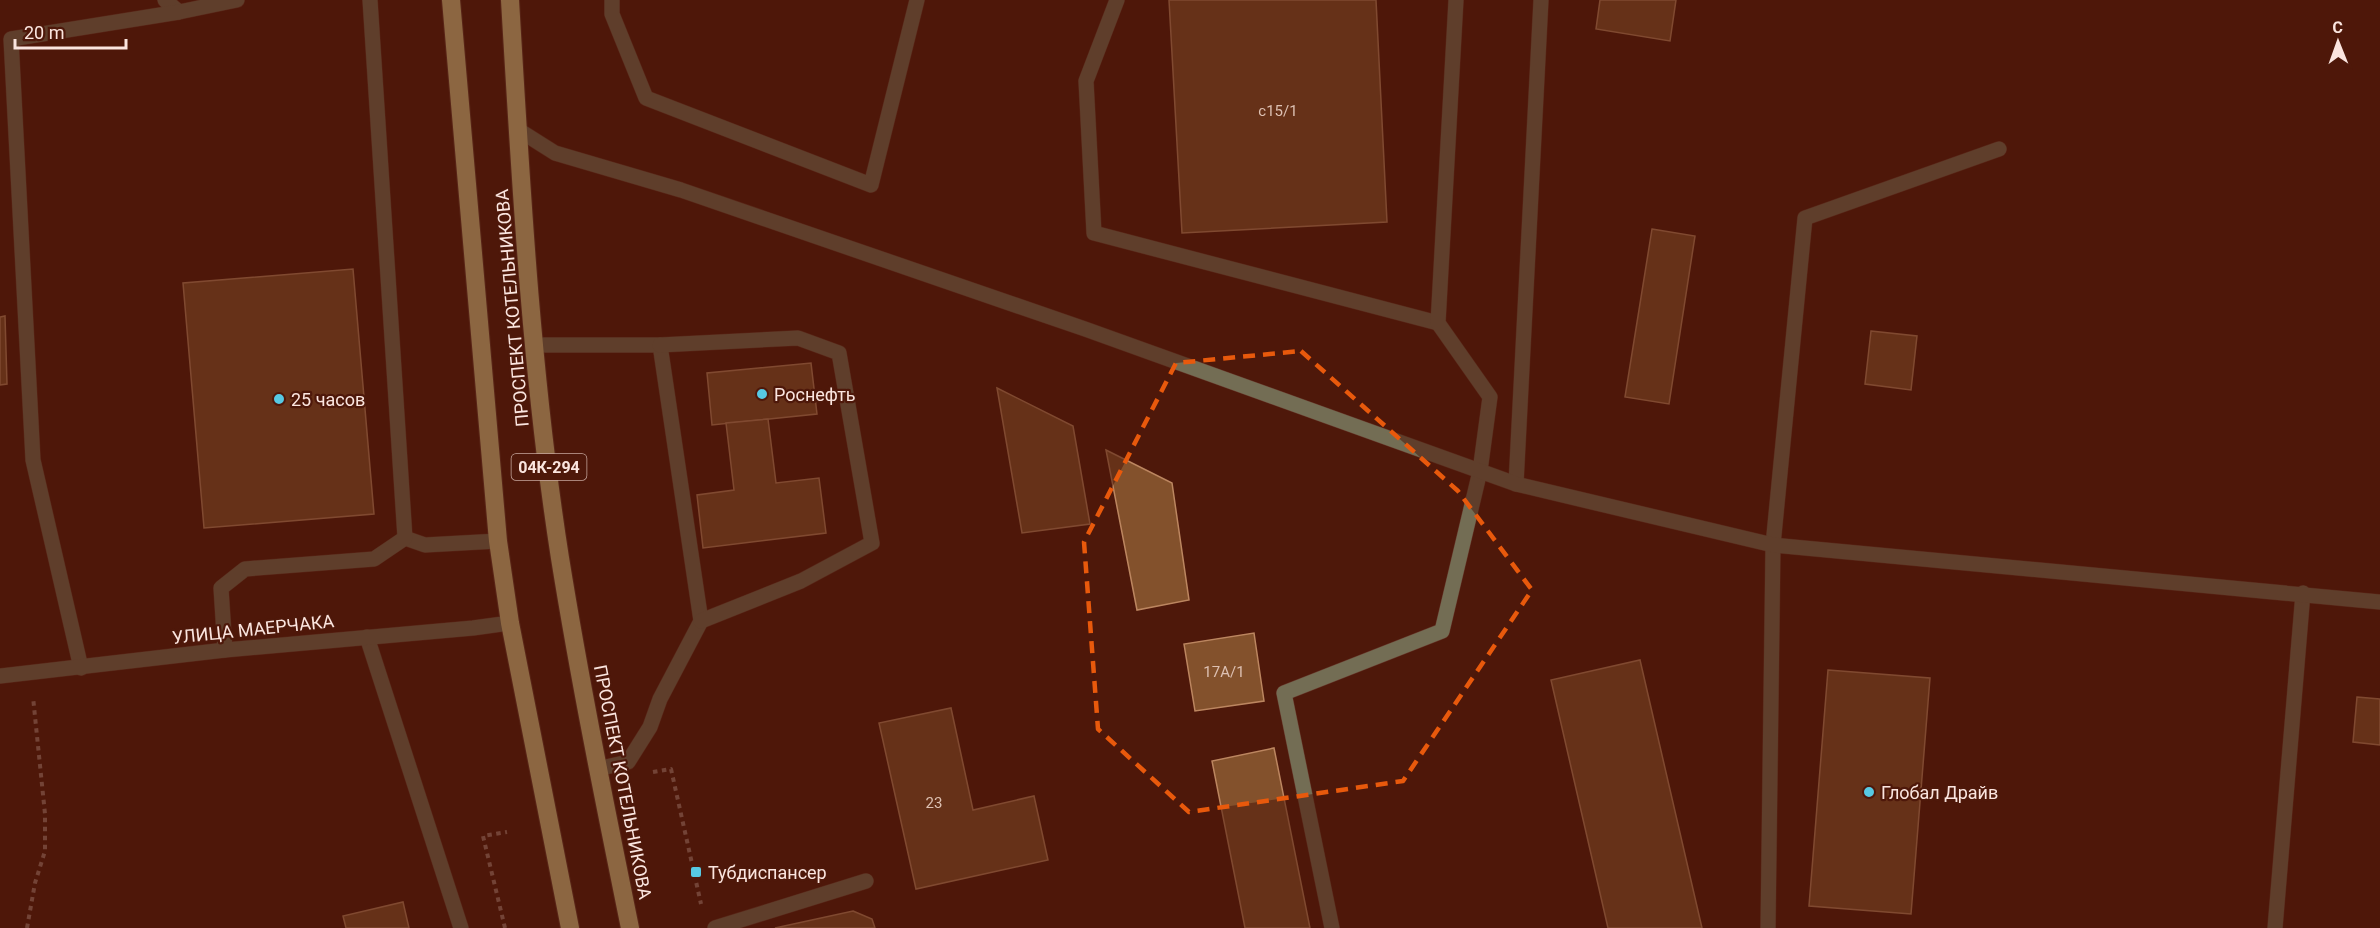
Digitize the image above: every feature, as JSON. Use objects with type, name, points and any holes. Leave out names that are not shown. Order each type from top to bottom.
[{"type":"highway","name":"ПРОСПЕКТ КОТЕЛЬНИКОВА","points":[[451,0],[498,541],[510,623],[570,928]]},
{"type":"highway","name":"ПРОСПЕКТ КОТЕЛЬНИКОВА","points":[[510,0],[517,129],[534,345],[560,556],[597,769],[630,928]]},
{"type":"street","points":[[165,0],[179,12]]},
{"type":"street","points":[[81,668],[33,460],[6,40],[179,12],[237,0]]},
{"type":"street","points":[[370,0],[405,538]]},
{"type":"street","points":[[612,0],[612,14],[646,98],[871,185],[917,0]]},
{"type":"street","points":[[1117,0],[1086,81],[1094,233],[1438,323]]},
{"type":"street","points":[[1332,928],[1284,693],[1442,631],[1480,471],[1490,397],[1438,323],[1456,0]]},
{"type":"street","points":[[1516,484],[1541,0]]},
{"type":"street","points":[[517,129],[555,153],[704,198],[1085,329],[1516,484],[1773,545],[2304,593],[2380,602]]},
{"type":"street","points":[[1768,928],[1773,545],[1804,218],[1999,149]]},
{"type":"street","points":[[534,345],[660,345],[798,338],[839,353],[872,543],[801,581],[701,621]]},
{"type":"street","points":[[597,769],[628,762],[650,727],[660,699],[701,621],[660,345]]},
{"type":"street","points":[[405,538],[425,545],[498,541]]},
{"type":"street","points":[[225,650],[221,588],[245,569],[374,559],[405,538]]},
{"type":"street","points":[[2274,928],[2304,593]]},
{"type":"street","name":"УЛИЦА МАЕРЧАКА","points":[[0,676],[225,650],[510,623]]},
{"type":"street","points":[[367,636],[461,928]]},
{"type":"street","points":[[715,928],[866,881]]},
{"type":"path","points":[[27,928],[45,842],[45,814],[31,673]]},
{"type":"path","points":[[671,769],[701,905]]},
{"type":"path","points":[[505,928],[483,836],[507,832]]},
{"type":"highlighted area","points":[[1301,351],[1458,491],[1532,590],[1403,781],[1189,812],[1098,729],[1084,542],[1176,363]]},
{"type":"building","points":[[1169,0],[1376,0],[1387,222],[1182,233]]},
{"type":"building","points":[[1600,0],[1676,0],[1670,41],[1596,29]]},
{"type":"building","points":[[1652,229],[1695,236],[1669,404],[1625,397]]},
{"type":"building","name":"25 часов","points":[[353,269],[374,514],[204,528],[183,283]]},
{"type":"building","points":[[5,316],[7,384],[0,385],[0,317]]},
{"type":"building","points":[[1871,331],[1917,336],[1911,390],[1865,384]]},
{"type":"building","name":"Роснефть","points":[[811,363],[817,414],[712,425],[707,373]]},
{"type":"building","points":[[997,388],[1073,426],[1090,524],[1022,533]]},
{"type":"building","points":[[768,419],[776,483],[819,478],[826,533],[703,548],[697,495],[734,490],[726,423]]},
{"type":"building","points":[[1106,450],[1172,483],[1189,600],[1137,610]]},
{"type":"building","points":[[1254,633],[1264,701],[1195,711],[1184,644]]},
{"type":"building","points":[[1640,660],[1702,928],[1608,928],[1551,680]]},
{"type":"building","name":"Глобал Драйв","points":[[1828,670],[1930,678],[1911,914],[1809,906]]},
{"type":"building","points":[[2357,697],[2380,699],[2380,745],[2353,742]]},
{"type":"building","points":[[951,708],[973,810],[1034,796],[1048,860],[916,889],[879,723]]},
{"type":"building","points":[[1274,748],[1310,928],[1245,928],[1212,761]]},
{"type":"building","points":[[403,902],[409,928],[346,928],[343,916]]},
{"type":"building","points":[[853,911],[872,919],[875,928],[775,928]]},
{"type":"place","name":"Роснефть","points":[[762,394]]},
{"type":"place","name":"25 часов","points":[[279,399]]},
{"type":"place","name":"Глобал Драйв","points":[[1869,792]]},
{"type":"place","name":"Тубдиспансер","points":[[696,872]]}]
